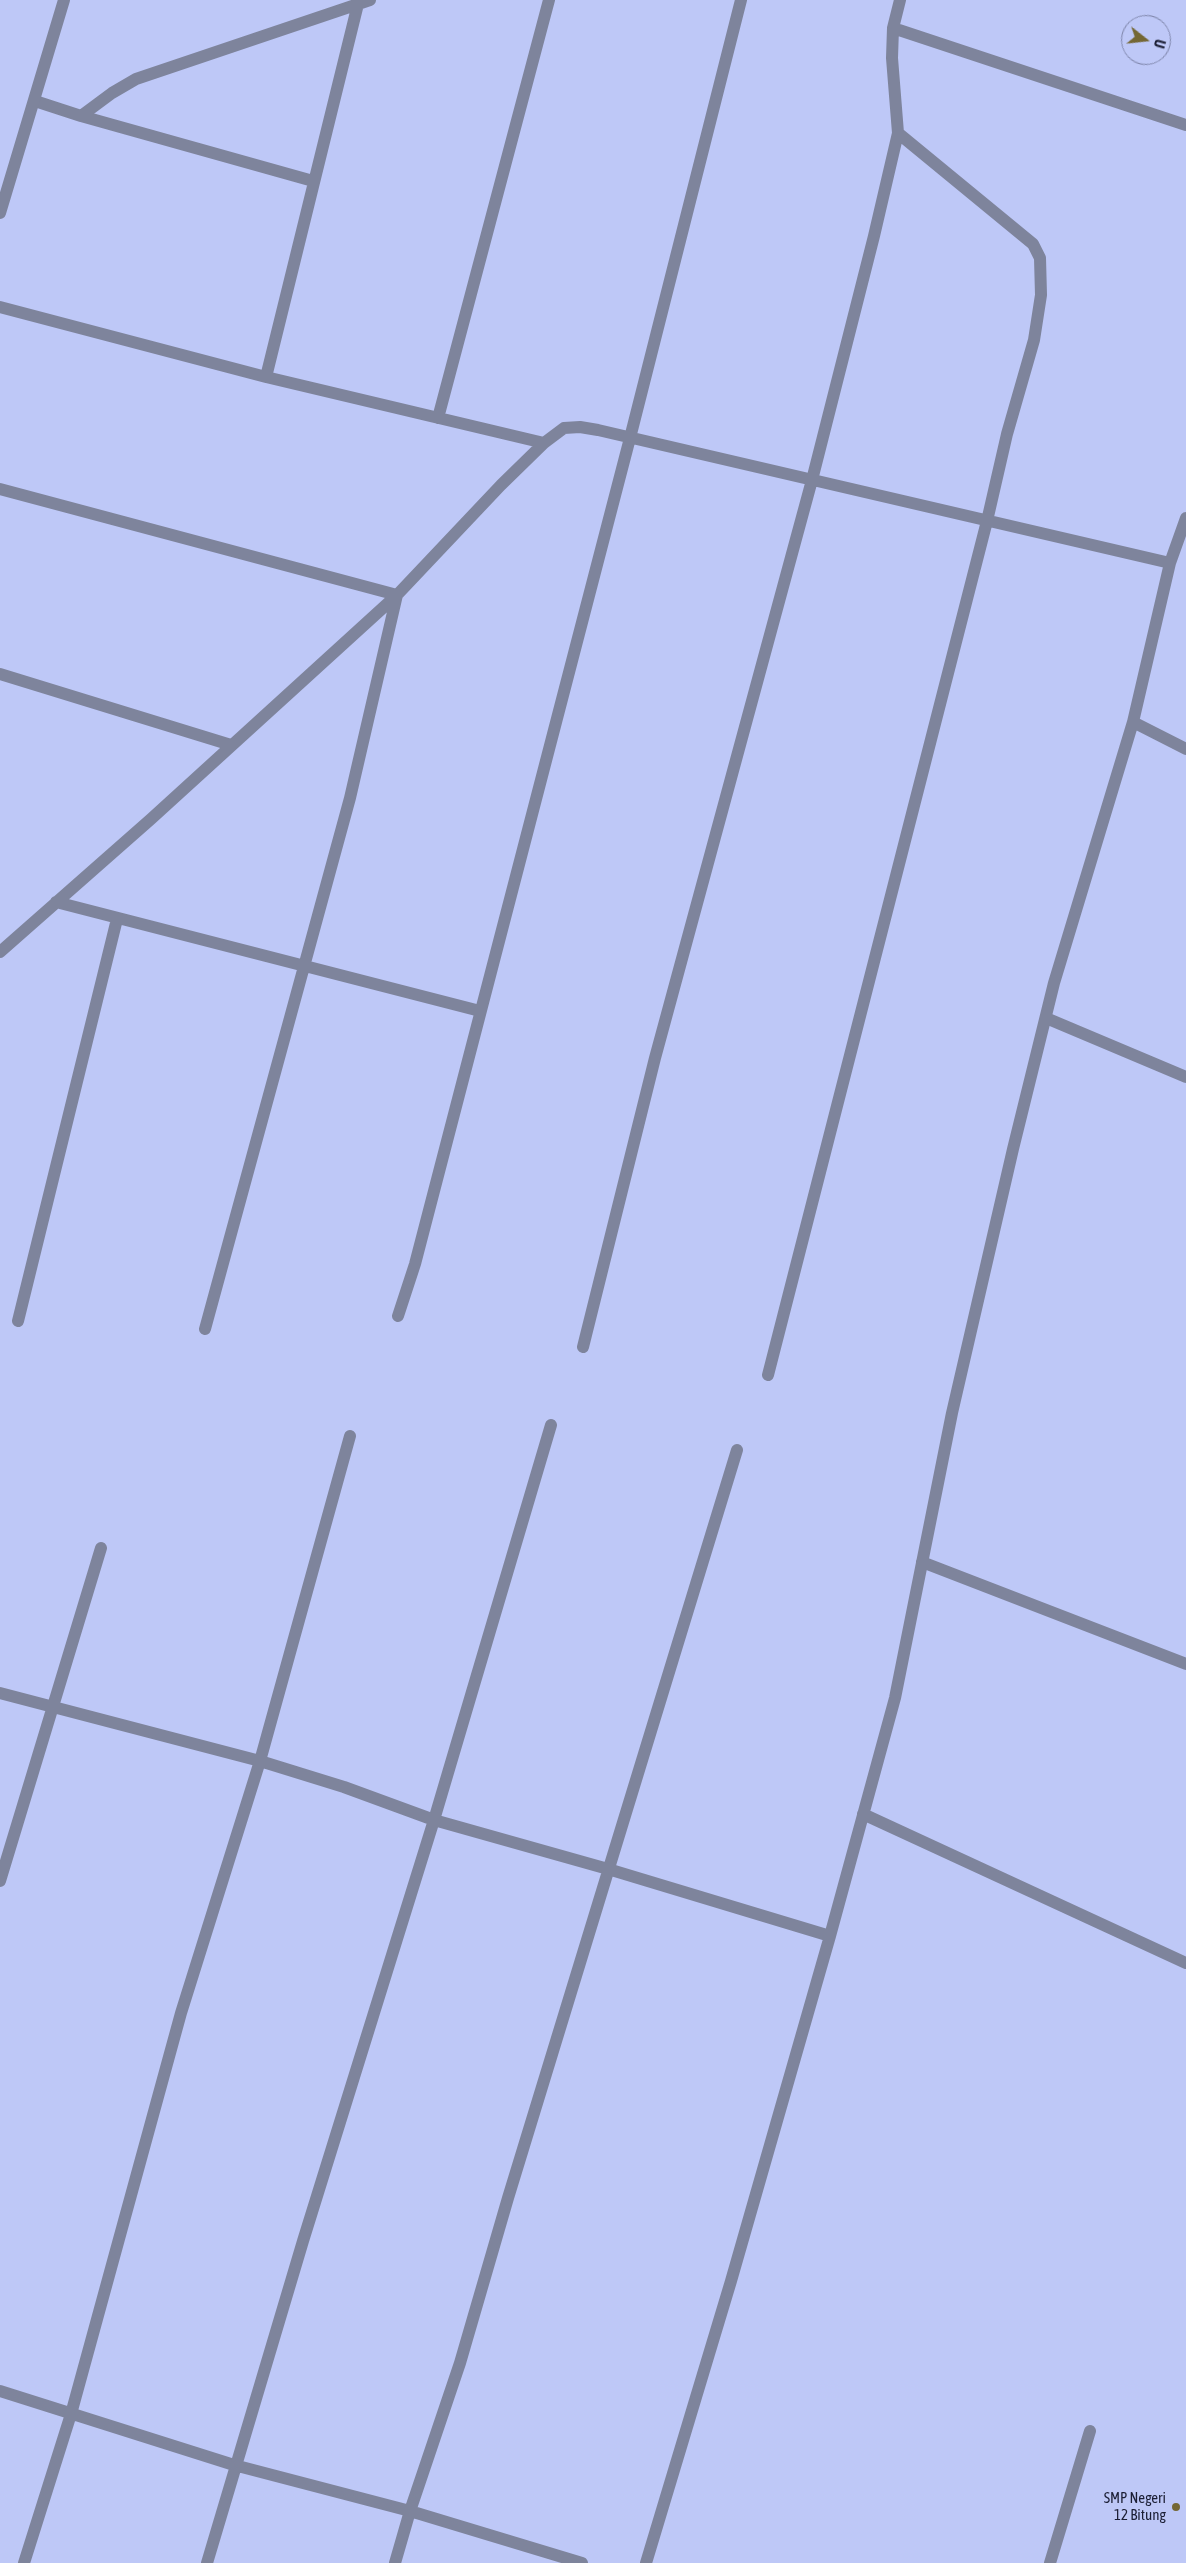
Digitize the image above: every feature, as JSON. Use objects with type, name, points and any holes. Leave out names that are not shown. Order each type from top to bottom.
[{"type":"street","points":[[0,213],[64,0]]},
{"type":"street","points":[[438,418],[549,0]]},
{"type":"street","points":[[398,1316],[415,1264],[630,438],[741,0]]},
{"type":"street","points":[[583,1347],[655,1058],[812,480],[874,236],[898,133],[892,58],[893,28],[900,0]]},
{"type":"street","points":[[80,116],[112,93],[136,79],[364,2]]},
{"type":"street","points":[[266,377],[313,181],[364,2]]},
{"type":"street","points":[[893,28],[1186,125]]},
{"type":"street","points":[[35,101],[80,116],[313,181]]},
{"type":"street","points":[[768,1375],[987,521],[1007,434],[1034,340],[1041,295],[1040,258],[1033,244],[898,133]]},
{"type":"street","points":[[0,307],[266,377],[544,443]]},
{"type":"street","points":[[0,952],[151,819],[397,595],[502,484],[544,443],[564,428],[580,427],[630,438],[1170,563]]},
{"type":"street","points":[[0,489],[397,595]]},
{"type":"street","points":[[646,2563],[732,2281],[895,1698],[956,1394],[1046,1018],[1133,722],[1170,563],[1186,518]]},
{"type":"street","points":[[205,1329],[350,798],[397,595]]},
{"type":"street","points":[[0,674],[231,745]]},
{"type":"street","points":[[1133,722],[1186,750]]},
{"type":"street","points":[[56,902],[480,1011]]},
{"type":"street","points":[[18,1321],[117,919]]},
{"type":"street","points":[[1046,1018],[1186,1077]]},
{"type":"street","points":[[207,2563],[234,2465],[434,1820],[551,1425]]},
{"type":"street","points":[[24,2563],[71,2414],[181,2013],[260,1760],[350,1436]]},
{"type":"street","points":[[395,2563],[460,2363],[608,1869],[737,1450]]},
{"type":"street","points":[[0,1881],[101,1548]]},
{"type":"street","points":[[922,1562],[1186,1664]]},
{"type":"street","points":[[0,1693],[53,1705],[260,1760],[434,1820],[608,1869],[830,1936]]},
{"type":"street","points":[[862,1814],[1186,1963]]},
{"type":"street","points":[[0,2391],[234,2465],[410,2512],[582,2563]]},
{"type":"street","points":[[1050,2563],[1090,2431]]},
{"type":"place","name":"SMP Negeri 12 Bitung","points":[[1176,2507]]}]
